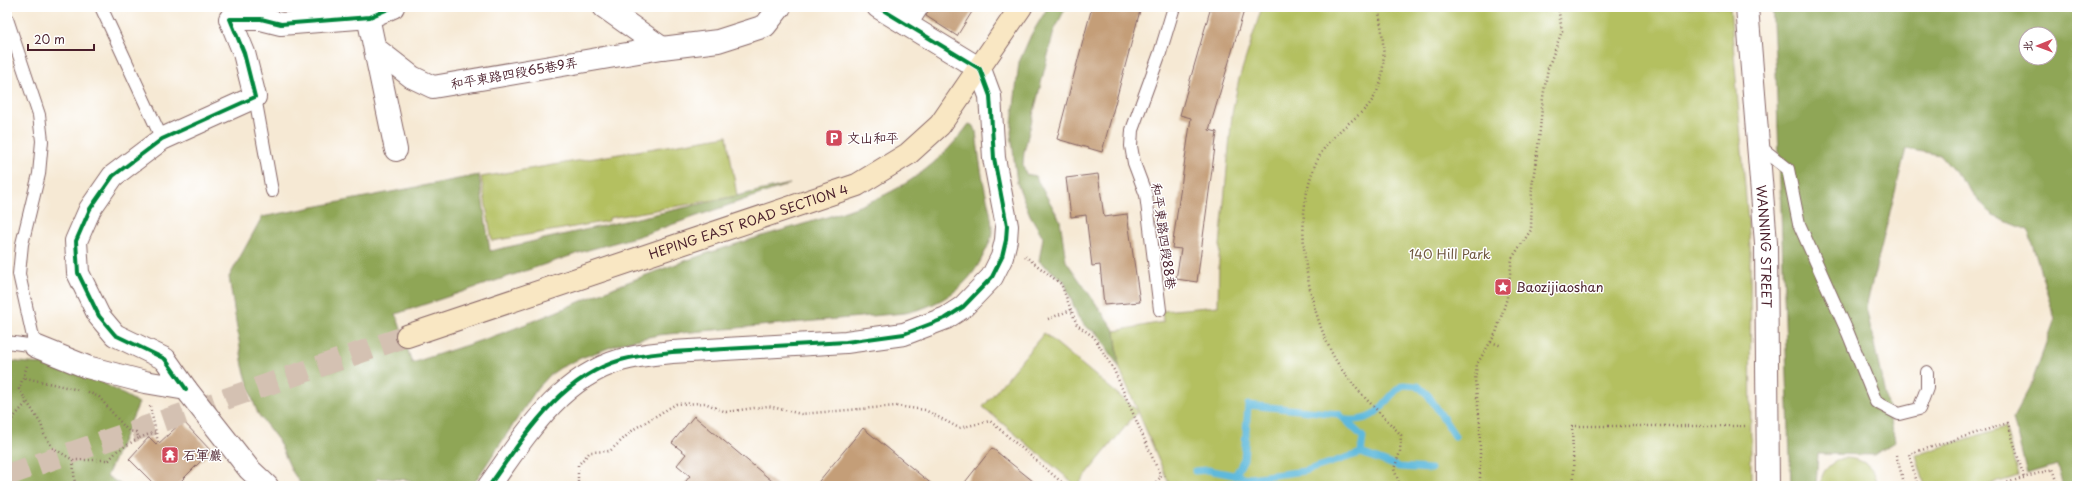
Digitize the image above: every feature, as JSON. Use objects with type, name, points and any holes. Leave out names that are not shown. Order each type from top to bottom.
[{"type":"main road","name":"HEPING EAST ROAD SECTION 4","points":[[406,336],[857,185],[908,154],[940,125],[980,69],[1021,7]]},
{"type":"street","points":[[227,13],[281,24],[393,7]]},
{"type":"street","points":[[604,7],[662,48]]},
{"type":"street","name":"和平東路四段65巷9弄","points":[[376,49],[412,77],[433,87],[662,48],[718,41],[765,26],[780,7]]},
{"type":"street","points":[[489,486],[527,432],[548,407],[568,389],[593,373],[620,360],[648,354],[846,342],[904,334],[946,318],[964,307],[978,294],[992,277],[1002,256],[1006,240],[1007,226],[997,182],[990,96],[980,69],[912,16],[878,7]]},
{"type":"street","name":"WANNING STREET","points":[[1747,7],[1759,146],[1766,256],[1766,426],[1768,486]]},
{"type":"street","points":[[368,12],[396,150]]},
{"type":"street","points":[[227,13],[244,53],[255,97],[162,139],[113,176],[90,209],[76,241],[78,273],[99,316],[116,336],[165,359],[186,389],[249,469],[267,486]]},
{"type":"street","points":[[35,346],[87,367],[145,382],[186,389]]},
{"type":"lane","points":[[101,7],[162,139]]},
{"type":"lane","name":"和平東路四段88巷","points":[[1160,310],[1146,195],[1134,163],[1131,146],[1132,130],[1160,53],[1174,7]]},
{"type":"lane","points":[[7,19],[39,115],[42,141],[39,174],[22,244],[19,274],[35,346],[7,342]]},
{"type":"lane","points":[[255,97],[272,191]]},
{"type":"lane","points":[[1759,146],[1788,169],[1800,224],[1848,333],[1876,402],[1899,414],[1919,408],[1927,388],[1927,372]]},
{"type":"path","points":[[1378,7],[1382,28],[1383,68],[1379,88],[1365,109],[1332,136],[1312,171],[1306,199],[1303,225],[1303,255],[1318,322],[1334,357],[1349,379],[1401,435],[1400,452],[1394,469],[1400,486]]},
{"type":"path","points":[[1480,486],[1480,424],[1475,380],[1477,364],[1496,333],[1507,298],[1512,258],[1531,230],[1532,186],[1539,140],[1542,98],[1548,68],[1562,31],[1558,7]]},
{"type":"path","points":[[1006,240],[1060,284],[1077,325],[1094,337],[1114,370],[1161,477]]},
{"type":"path","points":[[1048,318],[1071,310]]},
{"type":"path","points":[[1491,342],[1502,346]]},
{"type":"path","points":[[24,374],[26,378],[80,390]]},
{"type":"path","points":[[145,382],[158,442]]},
{"type":"path","points":[[19,389],[53,448],[73,460],[109,460],[117,451],[139,438],[155,432]]},
{"type":"path","points":[[88,391],[99,397],[128,431],[136,432],[139,438]]},
{"type":"path","points":[[7,425],[27,402]]},
{"type":"path","points":[[578,486],[578,465],[590,452],[610,451],[634,429],[676,404],[704,403],[726,412],[768,406],[801,414],[896,406],[925,410],[959,428],[990,421],[1066,486]]},
{"type":"path","points":[[1918,486],[1909,454],[2008,423],[2024,478]]},
{"type":"path","points":[[1574,486],[1572,426],[1766,426]]},
{"type":"path","points":[[1896,455],[1905,486]]},
{"type":"path","points":[[73,460],[75,486]]},
{"type":"path","points":[[1996,486],[2053,469],[2059,486]]},
{"type":"path","points":[[1152,486],[1165,475]]},
{"type":"green space","points":[[1048,7],[1066,7],[1054,31],[1024,152],[1023,165],[1026,174],[1035,176],[1060,220],[1066,261],[1115,331],[1119,367],[1098,334],[1086,327],[1078,317],[1064,281],[1039,261],[1043,237],[1030,215],[1017,183],[1011,133],[1019,62],[1031,35]]},
{"type":"green space","name":"140 Hill Park","points":[[1262,7],[1730,7],[1750,246],[1751,486],[1170,486],[1119,367],[1115,331],[1163,322],[1162,311],[1218,306],[1219,257],[1232,114],[1239,79]]},
{"type":"green space","points":[[1772,7],[2044,7],[2046,11],[2058,7],[2077,7],[2077,486],[2063,486],[2057,465],[2027,474],[2013,418],[2032,382],[2055,319],[2028,230],[1993,216],[1940,155],[1906,149],[1866,307],[1895,441],[1875,455],[1818,454],[1816,486],[1791,486],[1776,74]]},
{"type":"green space","points":[[969,124],[974,126],[976,131],[981,172],[991,219],[991,237],[977,267],[961,286],[951,294],[929,306],[905,313],[658,335],[625,342],[581,358],[560,368],[550,375],[537,389],[472,486],[423,486],[409,480],[378,478],[372,486],[302,486],[292,471],[278,440],[258,414],[243,366],[229,277],[262,217],[479,175],[490,251],[790,184],[639,236],[588,250],[396,314],[412,363],[484,340],[679,263],[739,243],[827,217],[880,197],[904,185],[926,169],[948,149]]},
{"type":"green space","points":[[727,136],[737,196],[609,218],[609,221],[492,241],[481,177]]},
{"type":"green space","points":[[1044,333],[1138,411],[1077,486],[983,407]]},
{"type":"green space","points":[[7,361],[75,367],[139,403],[107,476],[123,486],[7,486]]},
{"type":"green space","points":[[2005,427],[2019,476],[1985,486],[1925,486],[1916,455]]},
{"type":"green space","points":[[1843,458],[1850,458],[1867,464],[1874,473],[1877,486],[1821,486],[1822,476],[1827,468],[1834,462]]},
{"type":"building","points":[[929,7],[975,7],[957,36],[926,16]]},
{"type":"building","points":[[1092,7],[1141,7],[1102,152],[1057,139]]},
{"type":"building","points":[[1211,7],[1245,7],[1209,130],[1217,132],[1197,282],[1176,279],[1181,249],[1172,248],[1191,118],[1180,115]]},
{"type":"building","points":[[1098,174],[1104,217],[1127,214],[1140,302],[1104,305],[1100,265],[1092,266],[1086,215],[1071,217],[1066,178]]},
{"type":"building","points":[[694,416],[778,486],[682,486],[690,476],[677,465],[686,454],[672,443]]},
{"type":"building","name":"石軍巖","points":[[183,421],[211,451],[176,486],[156,486],[129,459],[149,437],[157,445]]},
{"type":"building","points":[[863,428],[934,486],[815,486]]},
{"type":"building","points":[[992,448],[1039,486],[962,486]]},
{"type":"waterway","points":[[1347,420],[1359,420],[1374,414],[1395,391],[1403,385],[1418,386],[1428,395],[1455,436]]},
{"type":"waterway","points":[[1195,471],[1208,470],[1249,478],[1305,471],[1361,453],[1363,437],[1339,414],[1248,405],[1244,459],[1235,476]]},
{"type":"waterway","points":[[1361,453],[1399,467],[1431,469]]},
{"type":"tunnel","points":[[7,475],[407,336]]},
{"type":"cycle path","points":[[186,389],[165,359],[115,335],[99,316],[78,273],[76,241],[90,209],[113,176],[162,139],[255,97],[244,53],[230,19],[261,19],[281,24],[370,17],[393,7]]},
{"type":"cycle path","points":[[489,486],[530,429],[545,411],[579,380],[599,369],[621,360],[653,354],[846,342],[904,334],[946,318],[963,307],[992,277],[1002,257],[1006,240],[1007,226],[994,158],[990,96],[980,69],[878,7]]},
{"type":"place","name":"文山和平","points":[[834,138]]},
{"type":"place","name":"Baozijiaoshan","points":[[1503,287]]},
{"type":"place","name":"石軍巖","points":[[170,455]]}]
